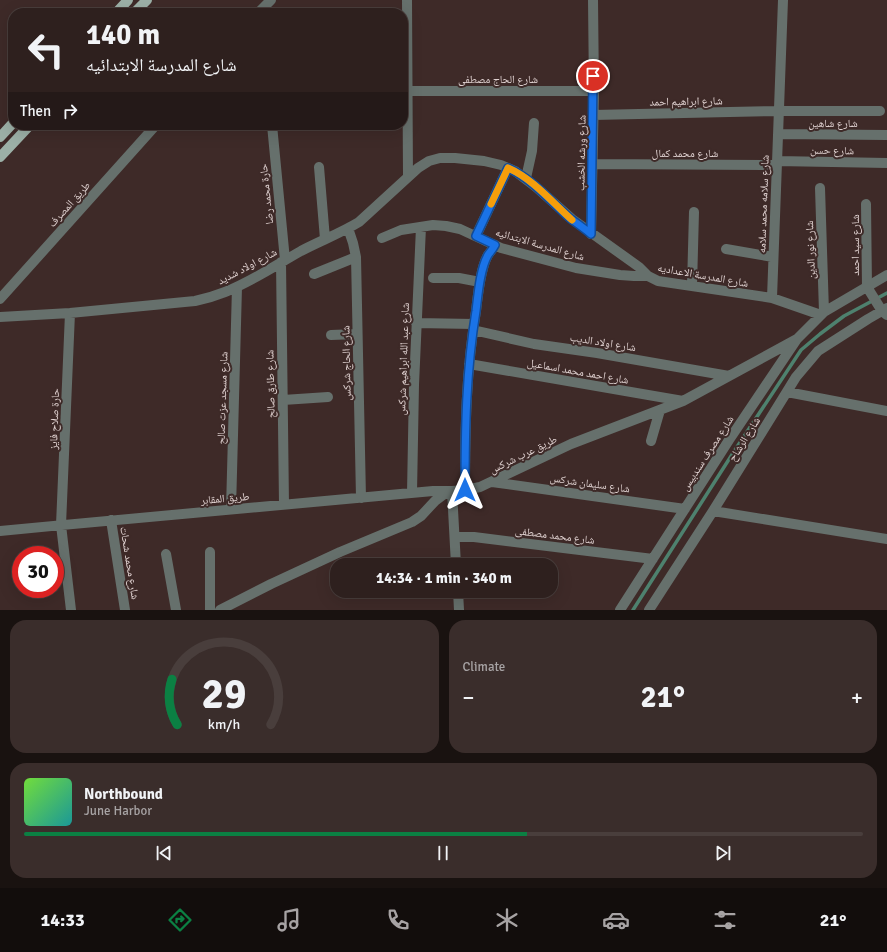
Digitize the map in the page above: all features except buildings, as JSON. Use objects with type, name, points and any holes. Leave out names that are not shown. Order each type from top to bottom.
[{"type":"main road","points":[[121,8],[128,0]]},
{"type":"main road","points":[[139,8],[147,0]]},
{"type":"main road","points":[[0,137],[8,128]]},
{"type":"main road","points":[[0,157],[25,130]]},
{"type":"street","points":[[263,8],[271,0]]},
{"type":"street","name":"شارع ورشه الخشب","points":[[591,234],[594,91],[593,0]]},
{"type":"street","name":"شارع سلامه محمد سلامه","points":[[772,298],[783,0]]},
{"type":"street","name":"شارع الحاج مصطفى","points":[[408,91],[594,91]]},
{"type":"street","name":"شارع ابراهيم احمد","points":[[593,115],[880,110]]},
{"type":"street","points":[[526,178],[532,151],[534,123]]},
{"type":"street","name":"طريق المصرف","points":[[0,299],[152,130]]},
{"type":"street","name":"حارة محمد رضا","points":[[272,130],[283,261]]},
{"type":"street","points":[[406,130],[408,177]]},
{"type":"street","name":"شارع شاهين","points":[[778,134],[887,135]]},
{"type":"street","name":"شارع المدرسة الاعداديه","points":[[408,177],[429,161],[440,158],[468,159],[501,165],[526,178],[591,234],[639,267],[648,276],[658,281],[772,298],[822,314]]},
{"type":"street","name":"شارع محمد كمال","points":[[592,164],[777,163]]},
{"type":"street","name":"شارع حسن","points":[[777,163],[887,163]]},
{"type":"street","points":[[319,167],[325,239]]},
{"type":"street","points":[[476,236],[508,168]]},
{"type":"street","name":"شارع اولاد شديد","points":[[0,317],[70,313],[195,301],[210,298],[237,287],[283,261],[359,222],[408,177]]},
{"type":"street","name":"شارع نور الدين","points":[[820,188],[822,314]]},
{"type":"street","name":"شارع سيد احمد","points":[[866,204],[867,287]]},
{"type":"street","points":[[692,286],[694,212]]},
{"type":"street","name":"شارع المدرسة الابتدائيه","points":[[382,238],[401,230],[434,225],[446,226],[460,229],[501,248],[521,252],[543,260],[576,268],[634,276],[648,276]]},
{"type":"street","name":"شارع عبد الله ابراهيم شركس","points":[[412,493],[416,323],[421,227]]},
{"type":"street","name":"شارع الحاج شركس","points":[[348,228],[356,257],[361,498]]},
{"type":"street","points":[[465,490],[465,435],[469,364],[473,327],[480,282],[488,256],[495,245]]},
{"type":"street","points":[[726,250],[773,257]]},
{"type":"street","points":[[314,274],[356,257]]},
{"type":"street","name":"شارع طارق صالح","points":[[283,261],[284,505]]},
{"type":"street","points":[[822,314],[887,276]]},
{"type":"street","points":[[433,278],[459,278],[480,282]]},
{"type":"street","name":"شارع مسجد عزت صالح","points":[[231,509],[237,287]]},
{"type":"street","points":[[867,287],[885,311]]},
{"type":"street","name":"شارع الرشاح","points":[[649,610],[713,511],[796,377],[818,351],[885,311]]},
{"type":"street","name":"حارة صلاح فايز","points":[[70,313],[61,525],[71,610]]},
{"type":"street","name":"شارع مصرف سندبيس","points":[[620,610],[729,440],[797,339],[822,314]]},
{"type":"street","name":"شارع اولاد الديب","points":[[416,323],[473,327],[534,344],[597,352],[729,376]]},
{"type":"street","points":[[331,335],[357,334]]},
{"type":"street","name":"طريق عرب شركس","points":[[220,610],[278,580],[412,522],[421,516],[443,495],[452,491],[480,487],[571,444],[684,401],[797,339]]},
{"type":"street","name":"شارع احمد محمد اسماعيل","points":[[469,364],[684,401]]},
{"type":"street","points":[[787,392],[887,411]]},
{"type":"street","points":[[283,400],[328,398]]},
{"type":"street","points":[[651,441],[660,410]]},
{"type":"street","name":"شارع سليمان شركس","points":[[492,482],[685,508]]},
{"type":"street","name":"طريق المقابر","points":[[0,531],[433,491],[452,491]]},
{"type":"street","points":[[452,491],[456,558]]},
{"type":"street","points":[[713,511],[887,539]]},
{"type":"street","name":"شارع محمد شحات","points":[[111,520],[125,610]]},
{"type":"street","name":"شارع محمد مصطفى","points":[[455,537],[474,537],[653,559]]},
{"type":"street","points":[[210,552],[210,610]]},
{"type":"street","points":[[166,554],[176,610]]},
{"type":"street","points":[[458,598],[459,610],[465,610]]},
{"type":"waterway","points":[[633,610],[733,453],[801,350],[844,316],[887,293]]},
{"type":"slow traffic","points":[[491,204],[508,168],[526,178],[572,220]]},
{"type":"route","points":[[465,490],[465,435],[469,364],[473,330],[483,269],[488,256],[495,245],[476,236],[508,168],[526,178],[591,234],[593,76]]}]
